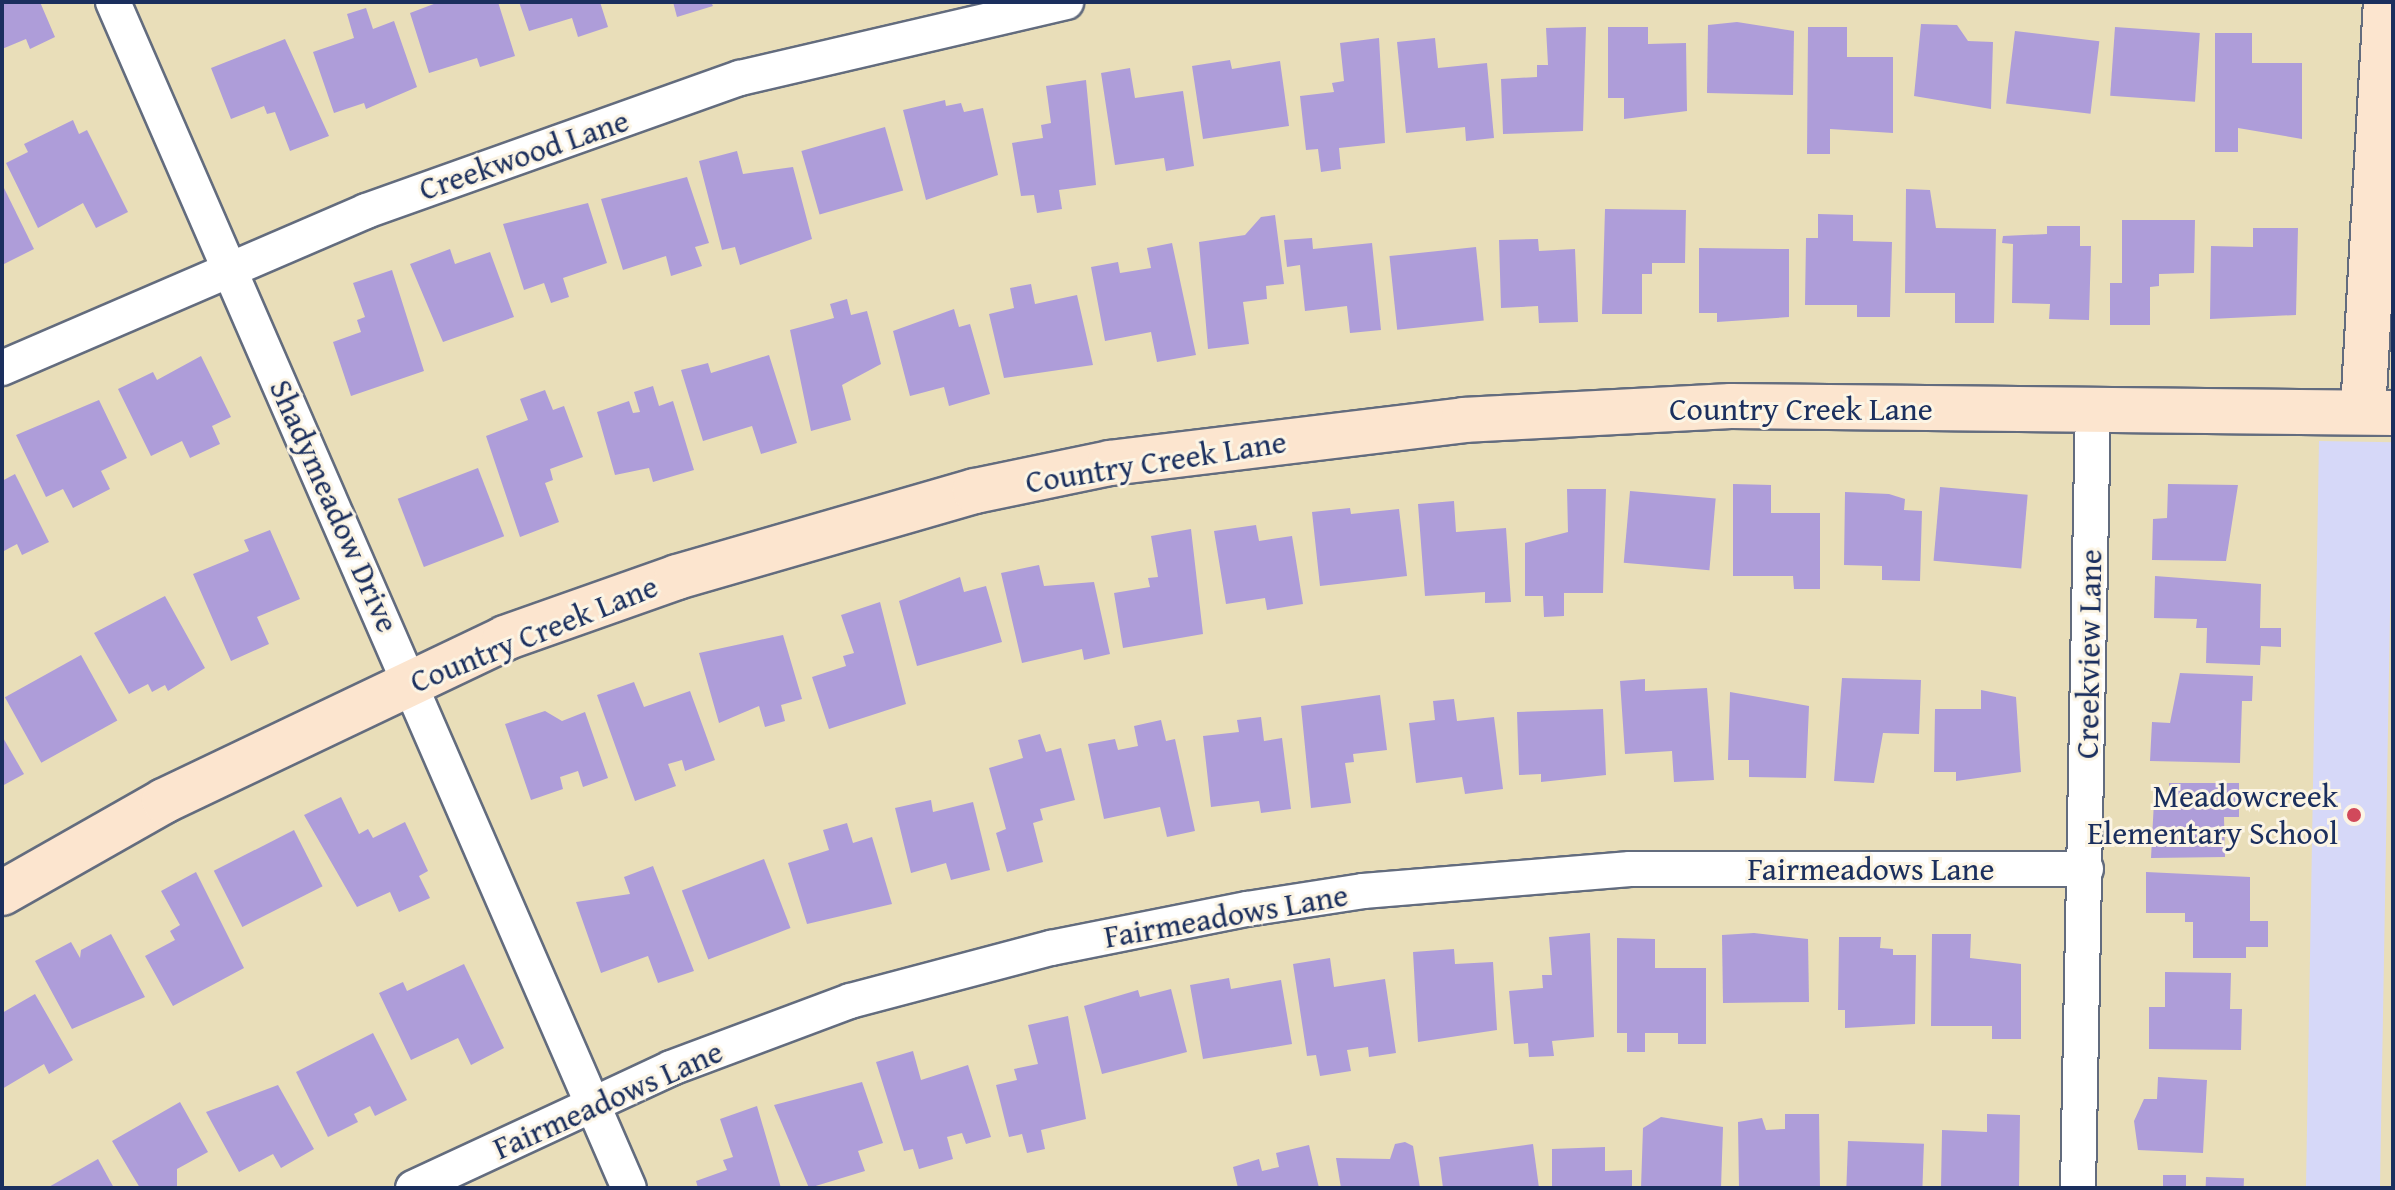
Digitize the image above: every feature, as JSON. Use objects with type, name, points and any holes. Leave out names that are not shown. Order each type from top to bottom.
[{"type":"street","name":"Shadymeadow Drive","points":[[113,2],[629,1188]]},
{"type":"street","name":"Creekwood Lane","points":[[2,368],[229,265],[740,78],[1066,2]]},
{"type":"street","points":[[2378,413],[2386,2]]},
{"type":"street","name":"Country Creek Lane","points":[[2,893],[164,801],[505,638],[677,577],[975,491],[1110,463],[1463,420],[1731,406],[2378,413]]},
{"type":"street","name":"Creekview Lane","points":[[2078,1188],[2093,409]]},
{"type":"street","name":"Fairmeadows Lane","points":[[413,1188],[593,1103],[850,1001],[1051,948],[1262,907],[1630,869],[2086,869]]},
{"type":"shaded area","name":"Meadowcreek Elementary School","points":[[2319,441],[2393,442],[2380,1188],[2306,1188]]},
{"type":"building","points":[[2,2],[40,2],[55,37],[30,49],[26,39],[2,49]]},
{"type":"building","points":[[439,2],[498,2],[515,56],[480,67],[477,58],[429,73],[410,13]]},
{"type":"building","points":[[519,2],[600,2],[608,27],[578,37],[572,18],[529,31]]},
{"type":"building","points":[[673,2],[711,2],[713,6],[677,17]]},
{"type":"building","points":[[366,8],[373,29],[394,21],[417,87],[366,109],[364,103],[334,113],[313,52],[354,38],[347,14]]},
{"type":"building","points":[[1737,22],[1794,31],[1793,95],[1707,93],[1708,25]]},
{"type":"building","points":[[1921,24],[1957,25],[1968,41],[1993,42],[1991,109],[1914,96]]},
{"type":"building","points":[[1586,27],[1583,131],[1503,134],[1501,79],[1537,77],[1537,65],[1548,65],[1546,28]]},
{"type":"building","points":[[1608,27],[1648,27],[1648,44],[1686,43],[1687,111],[1624,119],[1624,98],[1608,98]]},
{"type":"building","points":[[1808,27],[1847,27],[1847,57],[1893,57],[1893,133],[1830,129],[1830,154],[1807,154]]},
{"type":"building","points":[[2115,27],[2200,33],[2195,102],[2110,96]]},
{"type":"building","points":[[2015,31],[2099,41],[2090,114],[2006,103]]},
{"type":"building","points":[[2215,33],[2252,33],[2252,63],[2302,63],[2302,139],[2238,128],[2238,152],[2215,152]]},
{"type":"building","points":[[1379,38],[1385,143],[1339,148],[1341,169],[1321,172],[1318,149],[1306,150],[1300,96],[1334,92],[1332,83],[1344,81],[1340,43]]},
{"type":"building","points":[[1435,38],[1438,68],[1487,63],[1494,138],[1466,141],[1465,127],[1406,133],[1397,42]]},
{"type":"building","points":[[285,39],[329,136],[290,151],[275,112],[267,114],[264,106],[231,119],[211,68]]},
{"type":"building","points":[[1230,60],[1232,69],[1280,61],[1289,126],[1203,139],[1192,66]]},
{"type":"building","points":[[1130,68],[1135,98],[1183,91],[1194,166],[1166,171],[1164,158],[1115,165],[1101,73]]},
{"type":"building","points":[[1086,80],[1096,185],[1059,190],[1062,209],[1037,213],[1034,195],[1021,196],[1012,143],[1043,138],[1041,125],[1051,123],[1046,86]]},
{"type":"building","points":[[945,100],[946,106],[961,103],[964,112],[983,108],[998,175],[926,200],[903,110]]},
{"type":"building","points":[[73,120],[79,134],[87,130],[128,212],[96,228],[83,203],[38,228],[6,163],[28,152],[24,144]]},
{"type":"building","points":[[885,127],[903,190],[820,214],[801,151]]},
{"type":"building","points":[[737,151],[743,174],[793,167],[812,239],[740,265],[735,247],[722,250],[699,161]]},
{"type":"building","points":[[687,177],[709,243],[695,247],[702,266],[671,276],[666,256],[623,270],[601,199]]},
{"type":"building","points":[[2,184],[34,249],[2,265]]},
{"type":"building","points":[[1906,189],[1930,190],[1936,228],[1996,229],[1994,323],[1955,323],[1955,293],[1905,293]]},
{"type":"building","points":[[588,203],[607,263],[563,278],[569,297],[551,303],[544,283],[524,290],[503,224]]},
{"type":"building","points":[[1605,209],[1686,210],[1685,263],[1652,263],[1652,274],[1642,274],[1642,314],[1602,314]]},
{"type":"building","points":[[1818,214],[1853,215],[1853,241],[1892,242],[1890,317],[1857,317],[1857,305],[1805,305],[1806,238],[1818,238]]},
{"type":"building","points":[[1275,215],[1284,284],[1266,286],[1267,299],[1243,302],[1249,344],[1208,349],[1199,242],[1245,235],[1261,217]]},
{"type":"building","points":[[2122,220],[2195,220],[2194,273],[2159,274],[2159,286],[2150,287],[2150,325],[2110,325],[2110,283],[2122,283]]},
{"type":"building","points":[[2047,226],[2080,226],[2080,246],[2091,246],[2089,320],[2049,319],[2050,304],[2012,303],[2013,244],[2002,243],[2003,236],[2047,234]]},
{"type":"building","points":[[2253,228],[2298,228],[2296,315],[2210,319],[2211,246],[2253,247]]},
{"type":"building","points":[[1312,238],[1313,249],[1372,243],[1381,330],[1350,333],[1347,306],[1305,311],[1300,265],[1287,267],[1284,240]]},
{"type":"building","points":[[1538,239],[1539,251],[1575,249],[1578,322],[1539,323],[1538,306],[1501,308],[1499,240]]},
{"type":"building","points":[[1172,243],[1196,355],[1157,362],[1151,332],[1105,341],[1091,267],[1118,262],[1120,273],[1151,268],[1147,248]]},
{"type":"building","points":[[1476,247],[1484,321],[1397,330],[1389,256]]},
{"type":"building","points":[[1699,248],[1789,249],[1789,317],[1717,322],[1717,313],[1699,313]]},
{"type":"building","points":[[450,249],[455,264],[490,252],[514,317],[443,342],[410,264]]},
{"type":"building","points":[[392,270],[424,371],[351,396],[333,342],[361,332],[357,320],[365,317],[353,283]]},
{"type":"building","points":[[1031,284],[1035,304],[1077,295],[1093,365],[1004,378],[989,314],[1014,308],[1010,288]]},
{"type":"building","points":[[847,299],[851,315],[867,311],[881,364],[842,385],[851,420],[811,431],[790,330],[834,318],[830,304]]},
{"type":"building","points":[[954,309],[959,327],[970,324],[990,394],[949,406],[944,387],[910,396],[893,331]]},
{"type":"building","points":[[769,355],[797,443],[761,454],[752,426],[703,441],[681,370],[708,363],[711,373]]},
{"type":"building","points":[[201,356],[231,417],[212,426],[220,444],[190,458],[182,441],[151,456],[118,389],[153,372],[157,380]]},
{"type":"building","points":[[653,386],[659,406],[673,401],[694,470],[653,482],[649,468],[615,475],[597,412],[629,401],[633,413],[640,412],[634,392]]},
{"type":"building","points":[[545,390],[553,410],[564,406],[583,457],[550,469],[553,480],[545,483],[559,522],[520,537],[486,436],[528,420],[520,399]]},
{"type":"building","points":[[99,400],[127,458],[101,471],[110,489],[73,508],[63,489],[46,497],[16,435]]},
{"type":"building","points":[[478,468],[504,536],[424,567],[398,499]]},
{"type":"building","points":[[15,474],[49,542],[22,555],[17,544],[2,552],[2,481]]},
{"type":"building","points":[[1733,484],[1771,485],[1771,513],[1820,513],[1820,589],[1794,589],[1793,576],[1733,576]]},
{"type":"building","points":[[2168,484],[2238,485],[2226,561],[2152,560],[2153,519],[2167,518]]},
{"type":"building","points":[[1940,487],[2028,495],[2021,568],[1934,561]]},
{"type":"building","points":[[1567,489],[1606,489],[1603,593],[1564,593],[1564,616],[1544,617],[1543,596],[1525,596],[1525,543],[1568,532]]},
{"type":"building","points":[[1630,491],[1716,498],[1709,570],[1624,563]]},
{"type":"building","points":[[1845,492],[1889,494],[1905,499],[1904,510],[1922,511],[1920,581],[1882,580],[1882,566],[1844,565]]},
{"type":"building","points":[[1454,501],[1456,532],[1506,528],[1511,602],[1485,603],[1485,592],[1425,596],[1418,504]]},
{"type":"building","points":[[1350,508],[1351,514],[1399,509],[1407,576],[1320,586],[1312,512]]},
{"type":"building","points":[[1256,525],[1259,541],[1292,536],[1303,604],[1267,610],[1265,598],[1226,604],[1214,531]]},
{"type":"building","points":[[1191,529],[1203,634],[1123,648],[1114,593],[1150,587],[1148,578],[1158,577],[1151,536]]},
{"type":"building","points":[[270,530],[300,599],[257,617],[269,644],[231,661],[193,574],[249,551],[244,540]]},
{"type":"building","points":[[1039,565],[1044,586],[1094,582],[1110,654],[1084,660],[1082,649],[1022,663],[1001,573]]},
{"type":"building","points":[[2155,576],[2261,584],[2260,628],[2281,628],[2281,647],[2261,646],[2260,665],[2206,663],[2207,628],[2196,628],[2197,619],[2154,618]]},
{"type":"building","points":[[960,577],[964,592],[986,586],[1002,642],[917,666],[899,601]]},
{"type":"building","points":[[165,596],[205,668],[168,691],[165,685],[152,692],[148,684],[129,694],[94,633]]},
{"type":"building","points":[[880,602],[906,704],[829,729],[812,677],[846,666],[843,656],[854,653],[841,615]]},
{"type":"building","points":[[783,635],[802,699],[781,705],[785,721],[765,727],[759,706],[719,723],[699,653]]},
{"type":"building","points":[[81,655],[117,721],[41,763],[5,697]]},
{"type":"building","points":[[2180,673],[2253,676],[2252,701],[2242,701],[2240,763],[2150,761],[2152,722],[2170,723]]},
{"type":"building","points":[[1842,678],[1921,680],[1919,734],[1883,733],[1874,783],[1834,781]]},
{"type":"building","points":[[1645,679],[1645,691],[1707,688],[1714,780],[1674,782],[1672,751],[1625,754],[1620,681]]},
{"type":"building","points":[[634,682],[644,707],[690,691],[715,760],[685,771],[682,760],[668,764],[676,786],[635,801],[597,695]]},
{"type":"building","points":[[1981,690],[2016,697],[2021,772],[1956,781],[1956,772],[1934,772],[1935,709],[1981,709]]},
{"type":"building","points":[[1730,692],[1809,706],[1806,778],[1749,777],[1749,760],[1728,760]]},
{"type":"building","points":[[1380,695],[1387,750],[1353,754],[1354,762],[1345,763],[1351,803],[1311,808],[1301,706]]},
{"type":"building","points":[[1454,699],[1457,721],[1494,717],[1503,789],[1465,794],[1462,777],[1416,783],[1409,723],[1435,720],[1433,701]]},
{"type":"building","points":[[1603,709],[1606,775],[1541,782],[1541,774],[1519,775],[1517,712]]},
{"type":"building","points":[[545,711],[562,721],[585,712],[608,778],[583,787],[578,771],[560,777],[563,789],[531,800],[505,724]]},
{"type":"building","points":[[1261,717],[1264,741],[1282,738],[1291,809],[1261,813],[1259,801],[1211,807],[1203,736],[1239,732],[1237,720]]},
{"type":"building","points":[[1161,720],[1166,741],[1175,739],[1195,831],[1167,837],[1160,807],[1104,819],[1088,744],[1115,739],[1118,750],[1138,746],[1134,726]]},
{"type":"building","points":[[1040,734],[1046,752],[1061,748],[1075,800],[1040,809],[1043,820],[1033,823],[1043,862],[1007,872],[996,833],[1006,829],[989,768],[1023,758],[1018,740]]},
{"type":"building","points":[[2,736],[24,774],[2,786]]},
{"type":"building","points":[[2169,783],[2239,783],[2239,817],[2224,817],[2225,857],[2151,858],[2154,801],[2169,801]]},
{"type":"building","points":[[341,797],[359,834],[368,829],[373,838],[405,822],[428,871],[419,876],[430,898],[399,912],[390,892],[357,907],[304,815]]},
{"type":"building","points":[[931,800],[933,812],[973,802],[990,870],[951,880],[946,863],[911,873],[895,808]]},
{"type":"building","points":[[847,823],[853,843],[872,837],[892,904],[807,924],[788,863],[829,850],[823,830]]},
{"type":"building","points":[[294,830],[323,886],[242,927],[214,871]]},
{"type":"building","points":[[764,859],[791,928],[708,960],[682,891]]},
{"type":"building","points":[[653,866],[694,971],[658,983],[648,956],[601,973],[576,902],[630,894],[624,877]]},
{"type":"building","points":[[196,872],[244,968],[173,1006],[145,956],[175,940],[170,931],[180,925],[161,891]]},
{"type":"building","points":[[2146,872],[2250,877],[2250,921],[2268,921],[2268,947],[2246,947],[2246,958],[2193,958],[2193,922],[2185,922],[2185,913],[2146,913]]},
{"type":"building","points":[[1590,933],[1594,1037],[1552,1041],[1554,1056],[1529,1057],[1528,1043],[1514,1044],[1509,991],[1543,988],[1542,975],[1552,975],[1549,937]]},
{"type":"building","points":[[1754,933],[1808,939],[1809,1002],[1723,1003],[1722,935]]},
{"type":"building","points":[[111,934],[145,997],[72,1029],[35,961],[71,942],[80,958],[81,950]]},
{"type":"building","points":[[1932,934],[1971,934],[1970,958],[2021,964],[2021,1039],[1992,1039],[1992,1026],[1931,1026]]},
{"type":"building","points":[[1839,937],[1881,937],[1880,948],[1893,949],[1893,955],[1916,955],[1915,1024],[1845,1028],[1845,1010],[1838,1010]]},
{"type":"building","points":[[1617,938],[1655,939],[1655,968],[1706,968],[1706,1044],[1678,1044],[1678,1033],[1645,1033],[1645,1052],[1627,1052],[1627,1033],[1617,1033]]},
{"type":"building","points":[[1454,949],[1455,964],[1493,962],[1497,1030],[1418,1042],[1413,952]]},
{"type":"building","points":[[1330,958],[1334,987],[1385,979],[1396,1053],[1369,1057],[1368,1047],[1347,1050],[1351,1071],[1320,1076],[1316,1055],[1307,1056],[1293,964]]},
{"type":"building","points":[[464,964],[504,1048],[471,1065],[458,1038],[411,1060],[379,993],[403,982],[407,991]]},
{"type":"building","points":[[2165,972],[2231,973],[2230,1009],[2242,1009],[2241,1050],[2149,1049],[2149,1007],[2165,1007]]},
{"type":"building","points":[[1229,978],[1231,989],[1281,980],[1292,1044],[1203,1059],[1190,985]]},
{"type":"building","points":[[1171,989],[1187,1052],[1102,1074],[1084,1006],[1138,990],[1140,997]]},
{"type":"building","points":[[35,994],[73,1060],[49,1074],[44,1064],[2,1089],[2,1013]]},
{"type":"building","points":[[1068,1016],[1086,1119],[1041,1130],[1045,1149],[1027,1153],[1022,1134],[1009,1137],[996,1085],[1017,1080],[1014,1069],[1038,1064],[1028,1025]]},
{"type":"building","points":[[373,1033],[407,1100],[375,1116],[370,1106],[354,1114],[358,1122],[328,1137],[296,1072]]},
{"type":"building","points":[[913,1051],[921,1080],[968,1065],[991,1137],[966,1144],[962,1133],[947,1137],[953,1159],[919,1169],[913,1149],[904,1151],[876,1062]]},
{"type":"building","points":[[2158,1077],[2207,1080],[2203,1153],[2138,1150],[2134,1121],[2144,1099],[2157,1099]]},
{"type":"building","points":[[862,1082],[883,1143],[858,1151],[865,1171],[809,1188],[774,1105]]},
{"type":"building","points":[[278,1085],[314,1149],[281,1168],[273,1154],[239,1172],[206,1112]]},
{"type":"building","points":[[180,1102],[208,1152],[177,1169],[177,1188],[140,1188],[112,1141]]},
{"type":"building","points":[[757,1106],[781,1188],[698,1188],[696,1181],[727,1170],[723,1160],[733,1157],[720,1119]]},
{"type":"building","points":[[1785,1114],[1819,1114],[1820,1188],[1739,1188],[1738,1122],[1762,1118],[1766,1130],[1785,1129]]},
{"type":"building","points":[[1987,1114],[2020,1115],[2019,1188],[1941,1188],[1942,1130],[1987,1132]]},
{"type":"building","points":[[1661,1117],[1723,1127],[1721,1188],[1641,1188],[1643,1128]]},
{"type":"building","points":[[1848,1141],[1924,1144],[1922,1188],[1846,1188]]},
{"type":"building","points":[[1405,1142],[1413,1146],[1420,1188],[1341,1188],[1336,1158],[1390,1159],[1395,1144]]},
{"type":"building","points":[[1533,1144],[1539,1188],[1443,1188],[1439,1157]]},
{"type":"building","points":[[1309,1145],[1319,1188],[1238,1188],[1233,1167],[1259,1159],[1262,1171],[1279,1167],[1276,1153]]},
{"type":"building","points":[[1605,1147],[1605,1171],[1632,1170],[1632,1188],[1552,1188],[1552,1149]]},
{"type":"building","points":[[98,1159],[114,1188],[47,1188]]},
{"type":"building","points":[[2163,1175],[2186,1175],[2186,1188],[2163,1188]]},
{"type":"building","points":[[2206,1177],[2244,1178],[2244,1188],[2206,1188]]},
{"type":"place","name":"Meadowcreek Elementary School","points":[[2354,815]]}]
